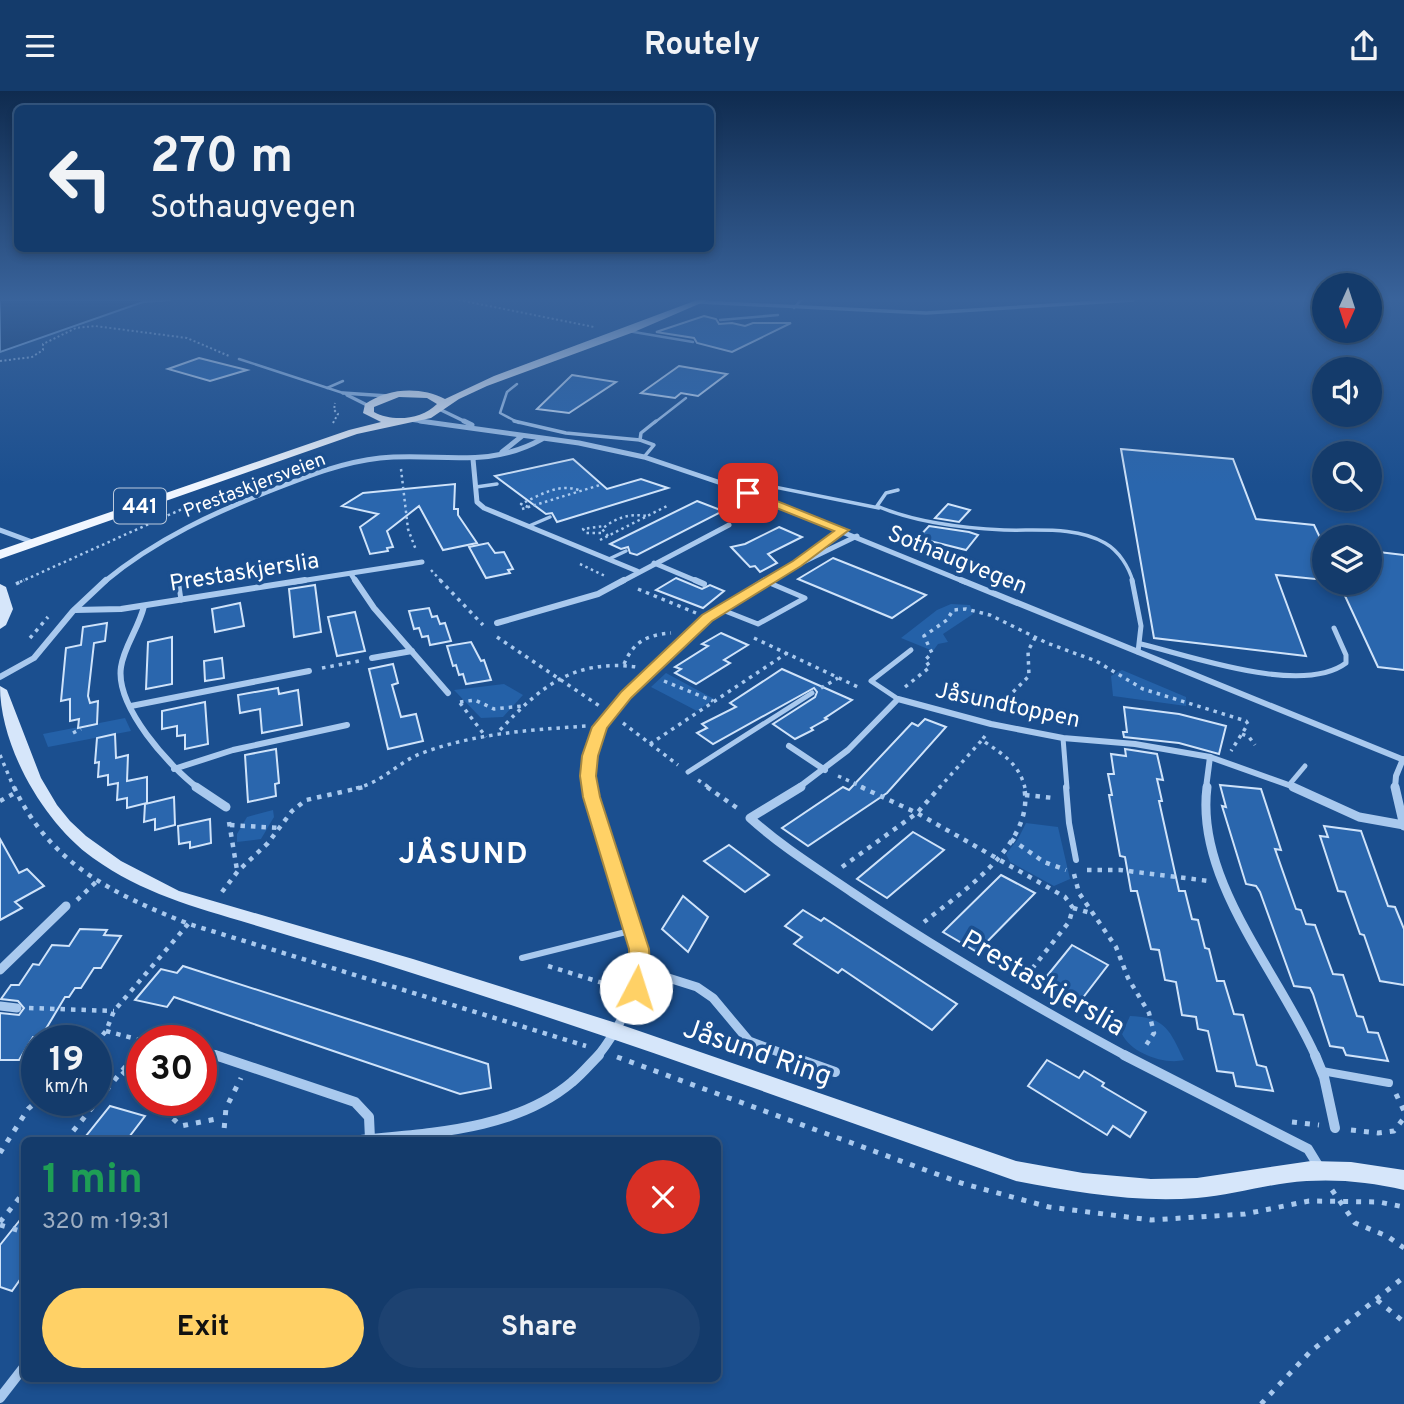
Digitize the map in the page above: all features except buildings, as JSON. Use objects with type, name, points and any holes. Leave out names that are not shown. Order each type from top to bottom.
[{"type":"main road","name":"441","points":[[0,555],[363,429],[407,420],[440,407],[458,395],[544,361]]},
{"type":"main road","name":"441","points":[[449,386],[504,376]]},
{"type":"main road","name":"441","points":[[281,457],[334,432],[388,396],[436,389]]},
{"type":"main road","name":"441","points":[[409,394],[429,395],[441,401],[440,407]]},
{"type":"main road","points":[[368,407],[373,416],[381,419],[407,420]]},
{"type":"main road","points":[[0,625],[6,586]]},
{"type":"main road","name":"Jåsund Ring","points":[[0,690],[47,803],[87,845],[135,878],[208,907],[414,966],[616,1031],[942,1147],[1041,1176],[1118,1188],[1171,1189],[1233,1184],[1294,1172],[1374,1174],[1404,1180]]},
{"type":"street","points":[[343,393],[388,396]]},
{"type":"street","points":[[343,393],[368,407]]},
{"type":"street","name":"Sothaugvegen","points":[[440,407],[486,430]]},
{"type":"street","name":"Sothaugvegen","points":[[407,420],[579,443],[644,457],[724,484],[844,530],[1403,760]]},
{"type":"street","name":"Prestaskjersveien","points":[[488,458],[508,449],[522,436]]},
{"type":"street","name":"Prestaskjersveien","points":[[0,677],[35,658],[74,610],[130,561],[183,529],[257,496],[362,461],[401,456],[488,458],[518,452],[542,439]]},
{"type":"street","points":[[473,459],[477,502],[484,508],[637,571]]},
{"type":"street","points":[[497,623],[598,594],[637,571],[729,525]]},
{"type":"street","points":[[0,530],[34,543]]},
{"type":"street","points":[[797,563],[827,539],[844,530]]},
{"type":"street","points":[[387,1137],[466,1128],[523,1112],[586,1071],[603,1052],[636,988],[640,969],[634,930],[591,797],[588,776],[590,756],[600,727],[607,715],[707,618],[797,563],[857,536]]},
{"type":"street","name":"Prestaskjerslia","points":[[74,610],[144,606],[422,562]]},
{"type":"street","points":[[654,563],[704,584]]},
{"type":"street","name":"Prestaskjerslia","points":[[351,574],[365,599],[427,667],[434,682],[448,693]]},
{"type":"street","name":"Prestaskjerslia","points":[[144,606],[141,625],[125,655],[120,675],[123,691],[152,744],[174,769],[191,785],[226,807]]},
{"type":"street","points":[[372,658],[412,651]]},
{"type":"street","points":[[131,706],[309,671]]},
{"type":"street","points":[[750,818],[829,771],[864,738],[898,699]]},
{"type":"street","name":"Jåsundtoppen","points":[[898,699],[991,724],[1063,738],[1135,744],[1210,757],[1289,785],[1359,817],[1404,825],[1394,790],[1394,774],[1403,760]]},
{"type":"street","points":[[174,769],[233,750],[347,725]]},
{"type":"street","points":[[789,746],[829,771]]},
{"type":"street","points":[[1210,757],[1204,781],[1207,837],[1214,861],[1222,883],[1274,975],[1322,1071],[1335,1128]]},
{"type":"street","name":"Prestaskjerslia","points":[[750,818],[771,838],[911,933],[1132,1058],[1307,1149],[1321,1171]]},
{"type":"street","points":[[0,971],[66,906]]},
{"type":"street","points":[[640,969],[690,983],[714,999],[738,1033],[749,1041],[835,1072]]},
{"type":"street","points":[[0,1006],[17,1008]]},
{"type":"street","points":[[217,1055],[355,1102],[365,1108],[372,1122],[370,1137]]},
{"type":"street","points":[[0,1398],[21,1371]]},
{"type":"lane","points":[[246,361],[343,393]]},
{"type":"lane","points":[[327,388],[343,381]]},
{"type":"lane","points":[[517,384],[507,392],[502,401],[499,413],[505,419],[543,429],[640,440],[654,445],[644,457]]},
{"type":"lane","points":[[640,440],[641,433],[647,427],[685,398]]},
{"type":"lane","points":[[724,484],[745,481],[929,521],[980,529],[1063,530],[1103,541],[1123,557],[1136,587],[1142,644],[1138,652]]},
{"type":"lane","points":[[476,487],[497,484]]},
{"type":"lane","points":[[879,508],[877,504],[886,493],[898,490]]},
{"type":"lane","points":[[529,526],[550,517]]},
{"type":"lane","points":[[609,559],[626,551]]},
{"type":"lane","points":[[720,609],[758,624],[805,598],[765,581]]},
{"type":"lane","points":[[179,586],[181,600]]},
{"type":"lane","points":[[1142,644],[1285,674],[1313,674],[1334,671],[1346,663],[1346,655],[1334,628]]},
{"type":"lane","points":[[898,699],[871,681],[911,650]]},
{"type":"lane","points":[[688,772],[812,693]]},
{"type":"lane","points":[[1063,738],[1066,799],[1076,860]]},
{"type":"lane","points":[[1289,785],[1305,766]]},
{"type":"lane","points":[[522,958],[634,930]]},
{"type":"lane","points":[[1322,1071],[1389,1083]]},
{"type":"path","points":[[401,456],[408,529],[422,562],[467,611],[485,626]]},
{"type":"path","points":[[503,515],[600,485]]},
{"type":"path","points":[[528,507],[522,504],[552,489],[576,488],[581,491]]},
{"type":"path","points":[[6,586],[196,503]]},
{"type":"path","points":[[583,549],[667,506]]},
{"type":"path","points":[[608,536],[602,532],[586,533],[583,529],[604,526],[621,517],[647,516]]},
{"type":"path","points":[[602,532],[604,526]]},
{"type":"path","points":[[898,699],[900,691],[930,667],[925,660],[932,653],[924,636],[947,619],[953,610],[986,613],[1022,629],[1035,638],[1103,664],[1113,674],[1141,688],[1185,699],[1246,721],[1248,725],[1224,762]]},
{"type":"path","points":[[493,633],[601,707]]},
{"type":"path","points":[[743,633],[860,688]]},
{"type":"path","points":[[624,664],[632,644],[656,634],[680,634]]},
{"type":"path","points":[[992,720],[996,709],[1029,676],[1027,651],[1035,638]]},
{"type":"path","points":[[650,744],[787,653]]},
{"type":"path","points":[[309,671],[372,658]]},
{"type":"path","points":[[499,731],[522,706],[559,679],[585,667],[604,663],[643,668]]},
{"type":"path","points":[[658,677],[713,701]]},
{"type":"path","points":[[448,693],[460,702],[486,737]]},
{"type":"path","points":[[460,702],[475,699],[490,709],[502,709],[510,704],[522,706]]},
{"type":"path","points":[[618,720],[750,818]]},
{"type":"path","points":[[216,899],[238,871],[268,843],[292,811],[306,800],[371,785],[420,754],[486,737],[499,731],[587,726]]},
{"type":"path","points":[[829,876],[917,813],[982,740],[989,728]]},
{"type":"path","points":[[72,733],[81,729]]},
{"type":"path","points":[[1242,734],[1249,737],[1255,745]]},
{"type":"path","points":[[911,933],[998,859],[1024,822],[1023,777],[1019,770],[982,740]]},
{"type":"path","points":[[829,771],[917,813],[1065,897],[1073,908],[1091,913]]},
{"type":"path","points":[[0,801],[14,793]]},
{"type":"path","points":[[1025,795],[1066,799]]},
{"type":"path","points":[[226,807],[238,871]]},
{"type":"path","points":[[230,825],[279,828]]},
{"type":"path","points":[[1011,839],[1027,847],[1056,869],[1120,870],[1213,882]]},
{"type":"path","points":[[1073,871],[1079,893],[1116,947],[1128,978],[1153,1025],[1154,1033],[1142,1052],[1132,1058]]},
{"type":"path","points":[[76,902],[96,882]]},
{"type":"path","points":[[1014,993],[1069,922],[1073,908]]},
{"type":"path","points":[[108,1025],[114,1011],[189,924]]},
{"type":"path","points":[[522,958],[619,988]]},
{"type":"path","points":[[17,1008],[114,1011]]},
{"type":"path","points":[[68,1137],[126,1066]]},
{"type":"path","points":[[223,1137],[222,1118],[228,1096],[250,1066]]},
{"type":"path","points":[[122,1071],[126,1075]]},
{"type":"path","points":[[0,1153],[24,1116]]},
{"type":"path","points":[[170,1116],[181,1126],[222,1118]]},
{"type":"path","points":[[1298,1122],[1378,1133],[1394,1131],[1404,1118]]},
{"type":"path","points":[[21,1196],[0,1224],[21,1231]]},
{"type":"path","points":[[1338,1200],[1358,1225],[1387,1234],[1404,1248]]},
{"type":"path","points":[[1261,1404],[1287,1373],[1350,1318],[1404,1277]]},
{"type":"path","points":[[1377,1300],[1404,1322]]},
{"type":"shaded area","points":[[951,604],[970,605],[973,614],[943,634],[948,642],[938,644],[933,651],[901,638],[937,610]]},
{"type":"shaded area","points":[[1122,670],[1186,697],[1186,706],[1113,696],[1111,676]]},
{"type":"shaded area","points":[[666,673],[714,699],[697,711],[651,687]]},
{"type":"shaded area","points":[[504,684],[523,695],[503,717],[481,718],[454,690]]},
{"type":"shaded area","points":[[125,718],[131,731],[48,747],[43,734]]},
{"type":"shaded area","points":[[273,810],[274,817],[261,839],[237,842],[237,834],[247,817]]},
{"type":"shaded area","points":[[1026,823],[1058,827],[1070,879],[1054,886],[1010,862],[1006,854]]},
{"type":"shaded area","points":[[1130,1016],[1152,1019],[1165,1027],[1184,1060],[1158,1059],[1133,1047],[1122,1034]]},
{"type":"district","name":"JÅSUND","points":[[464,853]]},
{"type":"route","points":[[636,988],[640,969],[639,949],[591,797],[588,776],[590,756],[600,727],[607,715],[626,695],[707,618],[747,591],[797,563],[827,539],[844,530],[748,493]]}]
